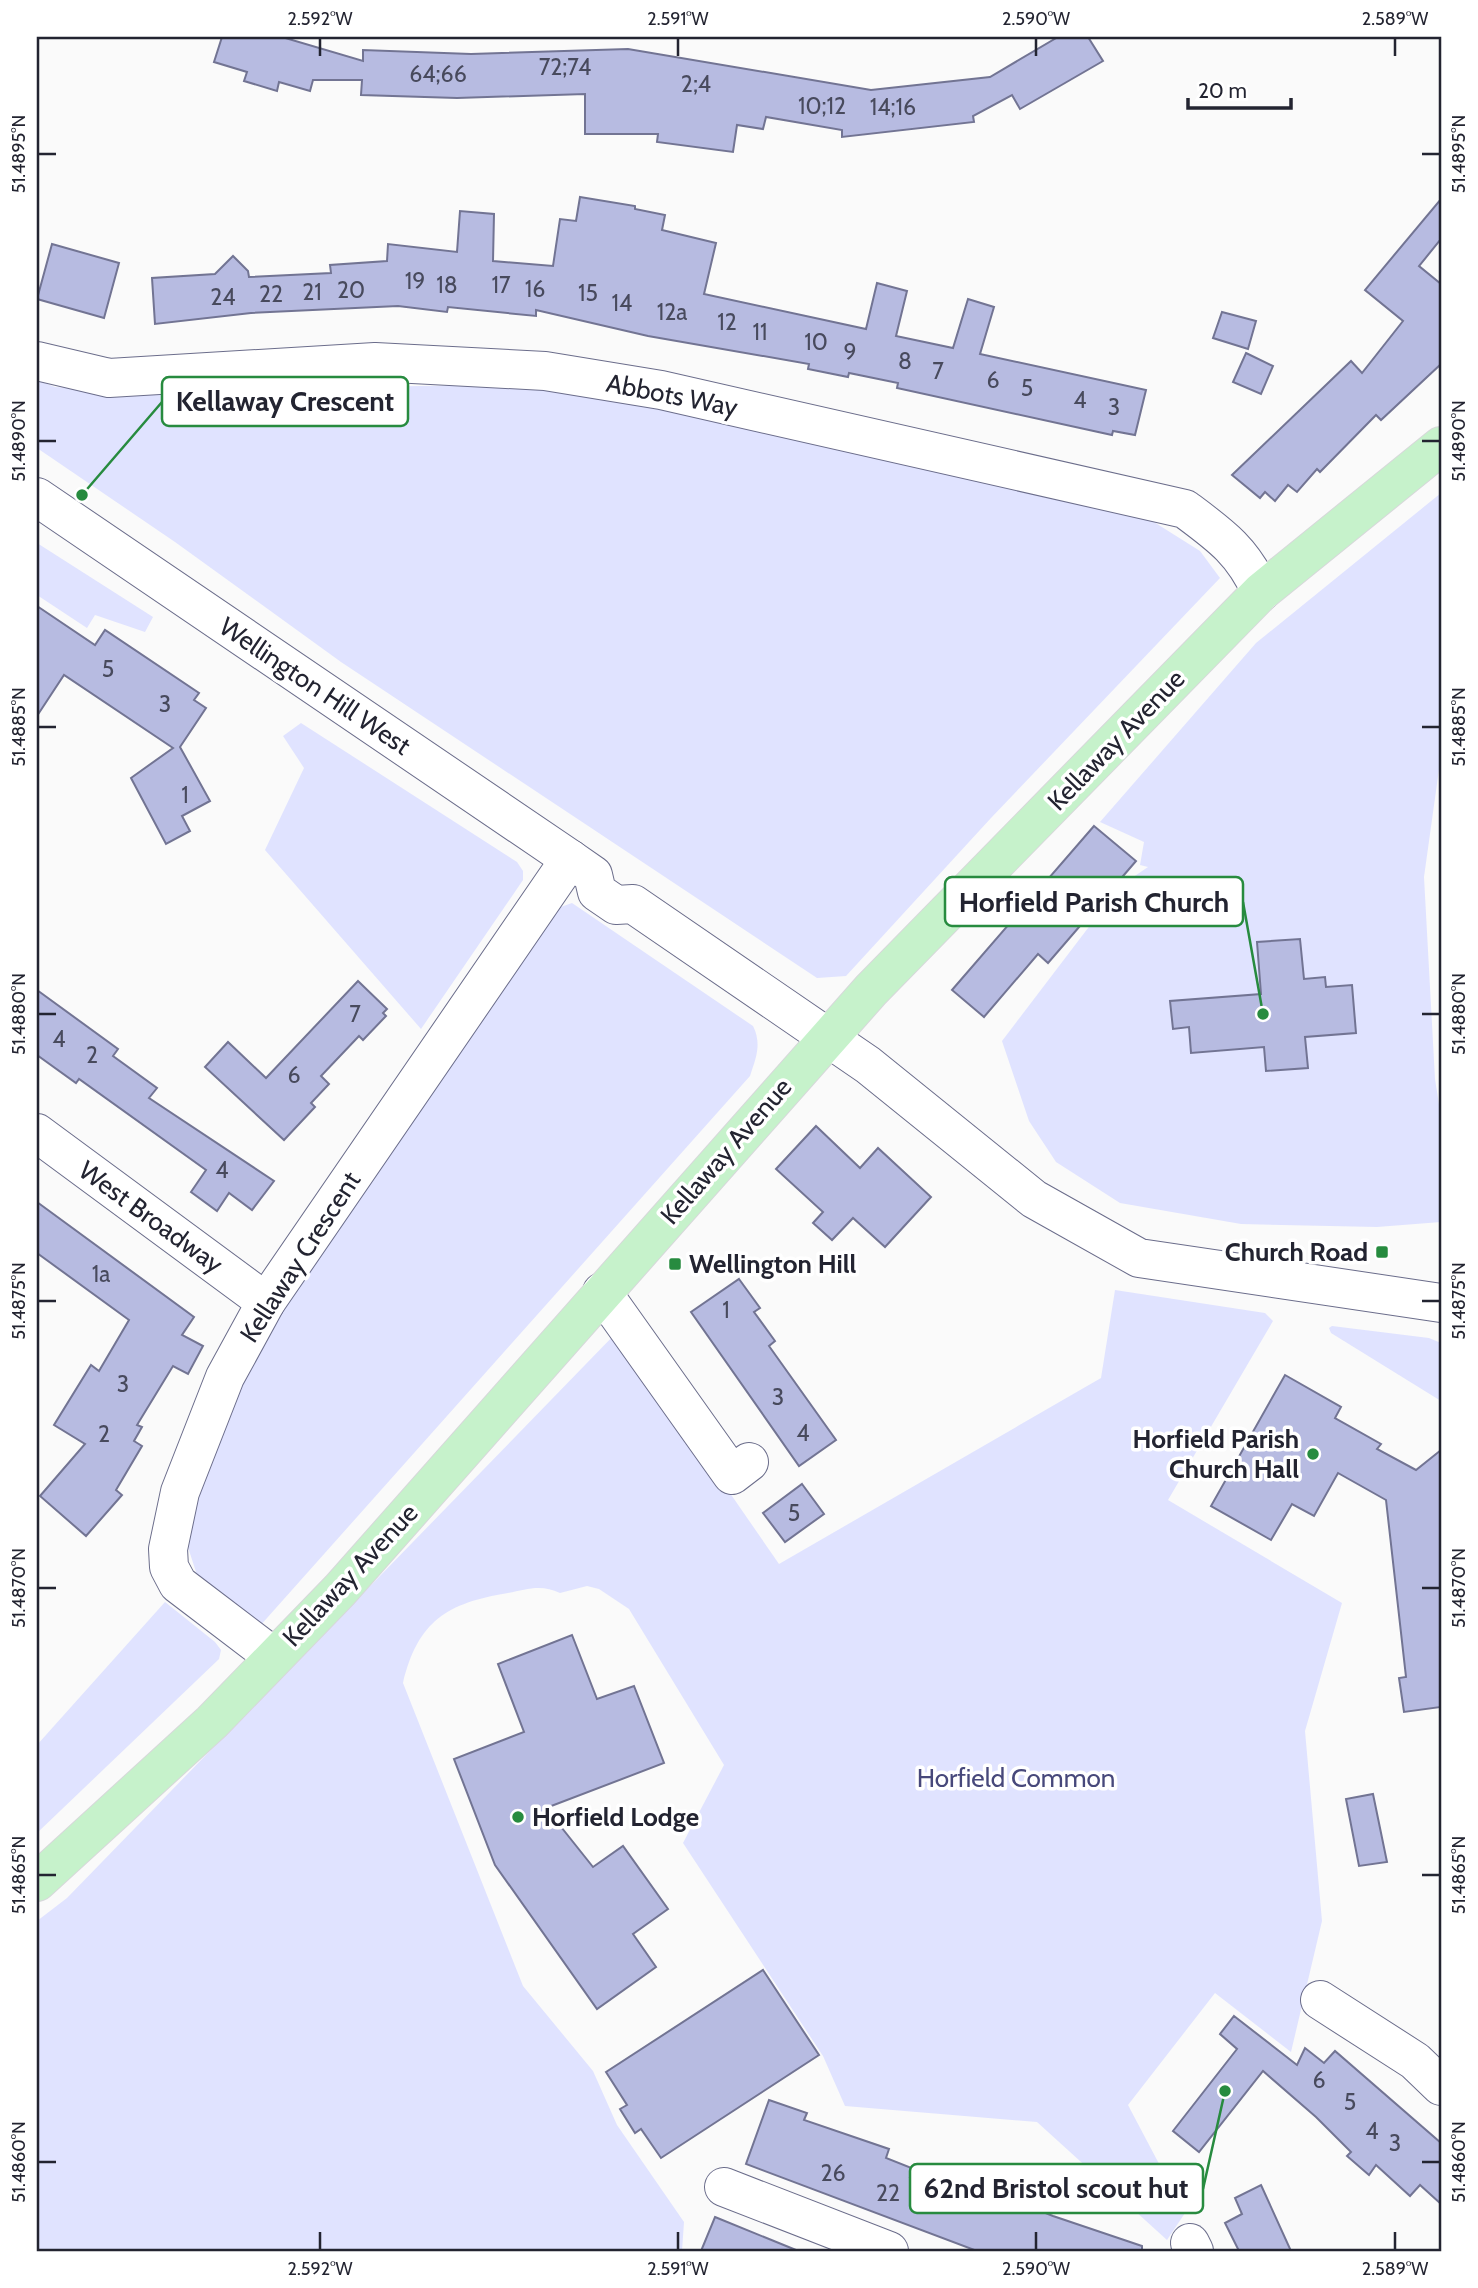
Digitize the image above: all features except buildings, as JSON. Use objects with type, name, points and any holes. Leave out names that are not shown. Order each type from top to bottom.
[{"type":"main road","name":"Kellaway Avenue","points":[[37,1882],[212,1722],[340,1590],[827,1036],[1261,592],[1441,446]]},
{"type":"street","name":"Abbots Way","points":[[37,361],[109,378],[388,363],[545,371],[661,390],[1185,509],[1230,543],[1251,570],[1261,592]]},
{"type":"street","name":"Wellington Hill West","points":[[37,497],[581,867],[611,870],[632,885],[634,904],[827,1036]]},
{"type":"street","name":"Kellaway Crescent","points":[[274,1657],[178,1584],[169,1567],[168,1549],[180,1492],[225,1377],[266,1302],[581,867]]},
{"type":"street","points":[[827,1036],[960,1138],[1034,1199],[1139,1258],[1441,1303]]},
{"type":"street","name":"West Broadway","points":[[37,1133],[266,1302]]},
{"type":"street","points":[[602,1292],[732,1475],[749,1462]]},
{"type":"street","points":[[1320,2000],[1415,2061],[1441,2086]]},
{"type":"street","points":[[724,2187],[889,2251]]},
{"type":"green space","points":[[37,380],[55,387],[123,391],[545,384],[1146,517],[1200,551],[1220,578],[991,818],[846,976],[817,978],[341,662],[175,542],[37,448]]},
{"type":"green space","points":[[1441,493],[1441,755],[1424,877],[1435,1079],[1441,1117],[1441,1222],[1377,1227],[1241,1224],[1120,1203],[1056,1162],[1029,1121],[1002,1041],[1120,886],[1148,867],[1140,865],[1144,842],[1100,822],[1256,643]],"holes":[[[1300,939],[1304,979],[1325,977],[1326,987],[1352,985],[1356,1033],[1305,1037],[1308,1068],[1266,1071],[1264,1047],[1192,1053],[1189,1027],[1173,1028],[1170,1001],[1261,994],[1257,942]]]},
{"type":"green space","points":[[37,543],[153,617],[145,632],[95,615],[87,628],[37,595]]},
{"type":"green space","points":[[301,723],[517,862],[523,871],[523,880],[421,1029],[265,850],[304,768],[283,736]]},
{"type":"green space","points":[[572,903],[753,1026],[758,1045],[750,1076],[259,1627],[197,1575],[184,1535],[210,1462],[260,1342],[558,908]]},
{"type":"green space","name":"Horfield Common","points":[[1115,1290],[1265,1313],[1273,1321],[1168,1500],[1342,1603],[1305,1731],[1322,1921],[1291,2052],[1215,1993],[1128,2105],[1185,2213],[1167,2240],[1037,2122],[845,2106],[823,2056],[683,1843],[724,1765],[629,1609],[599,1589],[587,1586],[560,1593],[541,1588],[528,1589],[487,1597],[452,1610],[438,1618],[417,1644],[403,1683],[523,1986],[593,2071],[617,2125],[684,2222],[682,2251],[37,2251],[37,1921],[67,1898],[618,1331],[779,1564],[1101,1378]]},
{"type":"green space","points":[[1332,1326],[1429,1338],[1441,1343],[1441,1401],[1331,1333],[1329,1328]]},
{"type":"green space","points":[[165,1602],[215,1642],[221,1650],[219,1659],[37,1833],[37,1745]]},
{"type":"place","name":"Kellaway Crescent","points":[[82,495]]},
{"type":"place","name":"Horfield Parish Church","points":[[1263,1014]]},
{"type":"place","name":"Church Road","points":[[1382,1252]]},
{"type":"place","name":"Wellington Hill","points":[[675,1264]]},
{"type":"place","name":"Horfield Parish Church Hall","points":[[1313,1454]]},
{"type":"place","name":"Horfield Lodge","points":[[518,1817]]},
{"type":"place","name":"62nd Bristol scout hut","points":[[1225,2091]]}]
